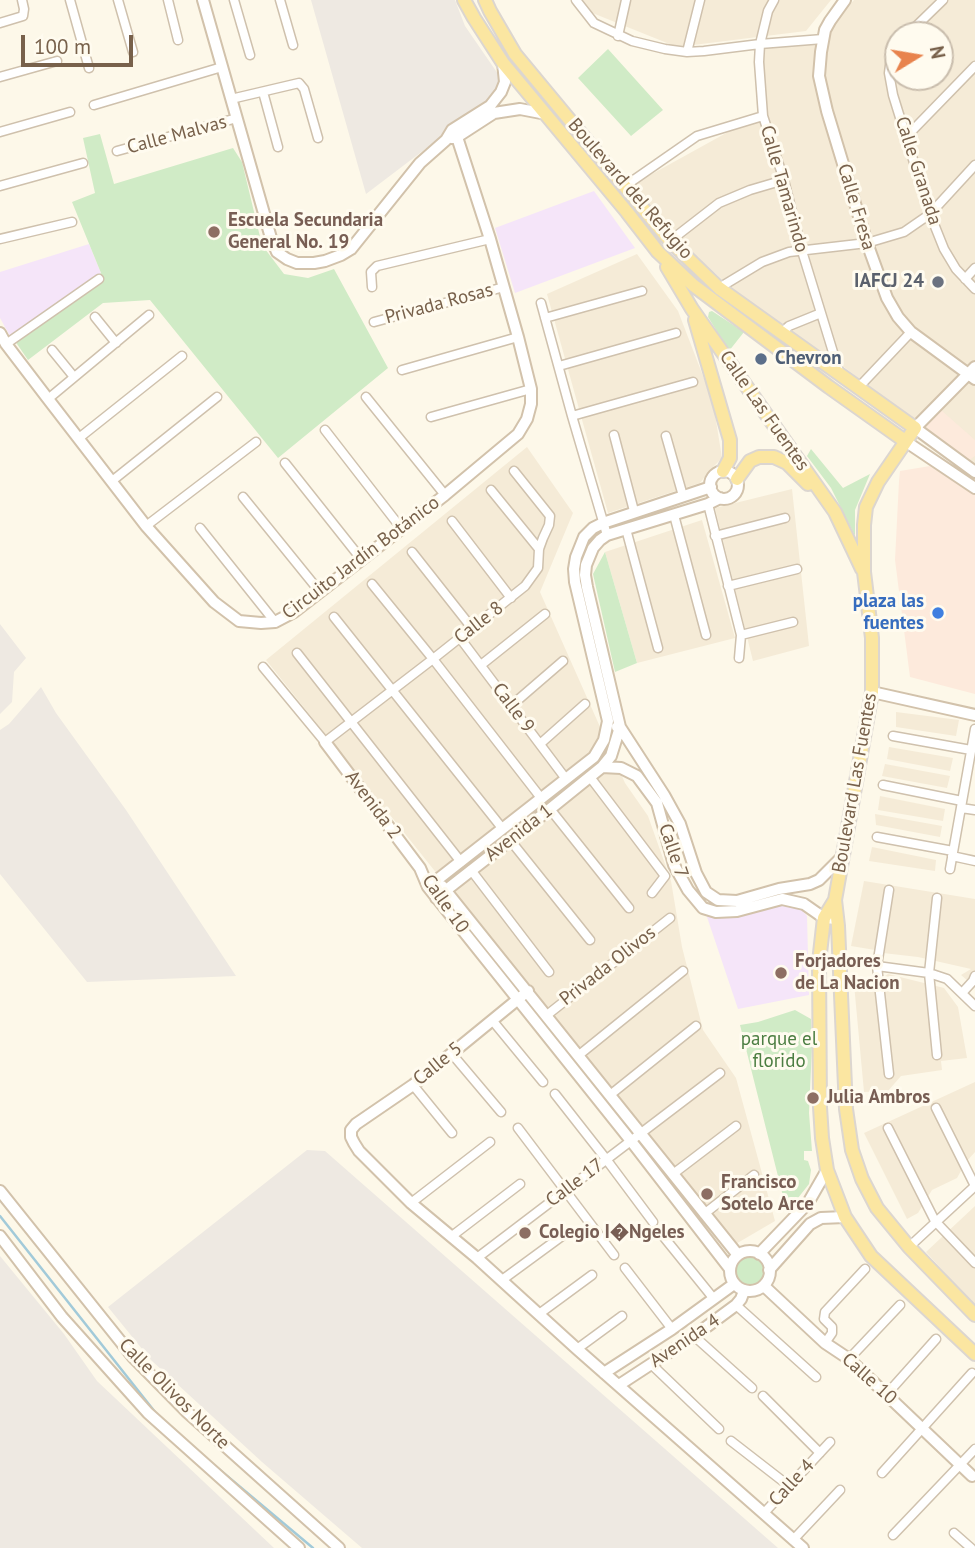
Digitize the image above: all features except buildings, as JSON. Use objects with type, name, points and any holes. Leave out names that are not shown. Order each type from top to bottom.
[{"type":"main road","name":"Boulevard del Refugio","points":[[464,0],[503,63],[658,252],[693,285],[905,440]]},
{"type":"main road","name":"Boulevard del Refugio","points":[[485,0],[515,54],[670,241],[719,288],[915,428]]},
{"type":"main road","name":"Calle Las Fuentes","points":[[658,252],[692,309],[835,512],[864,572]]},
{"type":"main road","points":[[692,309],[730,440],[730,458],[723,471]]},
{"type":"main road","points":[[776,348],[786,348],[826,365]]},
{"type":"main road","name":"Boulevard Las Fuentes","points":[[831,919],[872,692],[872,638],[864,572],[866,507],[878,482],[915,428]]},
{"type":"main road","points":[[737,479],[750,461],[759,457],[774,457],[787,463],[835,512]]},
{"type":"main road","points":[[831,919],[819,962],[820,1094],[827,1170],[845,1217],[871,1256],[975,1354]]},
{"type":"main road","points":[[831,919],[846,1109],[852,1150],[862,1179],[877,1208],[909,1247],[975,1315]]},
{"type":"street","points":[[0,23],[23,16],[22,0]]},
{"type":"street","points":[[70,0],[89,68]]},
{"type":"street","points":[[118,0],[133,52]]},
{"type":"street","points":[[167,0],[178,40]]},
{"type":"street","points":[[203,0],[271,238],[278,252],[296,263],[314,263],[352,249],[420,163],[452,136],[492,109],[505,82],[503,63]]},
{"type":"street","points":[[234,0],[250,55]]},
{"type":"street","points":[[280,0],[293,45]]},
{"type":"street","points":[[576,0],[594,23],[618,36],[687,52],[823,39]]},
{"type":"street","points":[[618,36],[626,0]]},
{"type":"street","points":[[687,52],[700,0]]},
{"type":"street","name":"Calle Tamarindo","points":[[774,0],[768,11],[760,44],[763,116],[840,375]]},
{"type":"street","name":"Calle Fresa","points":[[845,0],[830,21],[823,39],[819,76],[867,243],[891,308],[911,332],[973,373]]},
{"type":"street","points":[[921,21],[943,0]]},
{"type":"street","points":[[0,77],[57,61]]},
{"type":"street","points":[[906,136],[975,66]]},
{"type":"street","points":[[94,105],[222,67]]},
{"type":"street","points":[[231,99],[299,83],[302,85],[318,138]]},
{"type":"street","name":"Calle Granada","points":[[892,91],[930,214],[944,249],[956,269],[975,289]]},
{"type":"street","points":[[263,92],[278,147]]},
{"type":"street","points":[[492,109],[520,109],[546,114]]},
{"type":"street","points":[[0,132],[70,112]]},
{"type":"street","points":[[625,186],[697,136],[763,116]]},
{"type":"street","name":"Calle Malvas","points":[[117,151],[237,118]]},
{"type":"street","name":"Circuito Jardín Botánico","points":[[0,333],[146,526],[214,602],[239,621],[275,622],[320,592],[444,495],[518,434],[527,419],[531,388],[518,338],[490,239],[452,136]]},
{"type":"street","points":[[0,186],[83,163]]},
{"type":"street","points":[[719,288],[762,262],[789,252],[867,243],[904,232],[930,214],[975,165]]},
{"type":"street","points":[[670,241],[719,203],[784,180]]},
{"type":"street","points":[[0,239],[72,222]]},
{"type":"street","points":[[372,287],[371,272],[377,266],[490,239]]},
{"type":"street","points":[[965,279],[975,268]]},
{"type":"street","points":[[6,344],[99,279]]},
{"type":"street","name":"Privada Rosas","points":[[374,322],[504,287]]},
{"type":"street","points":[[545,318],[642,291]]},
{"type":"street","points":[[541,303],[607,535],[734,495],[737,479],[730,472],[723,471],[713,478],[711,487],[714,494],[720,498]]},
{"type":"street","points":[[781,333],[789,326],[821,313]]},
{"type":"street","points":[[48,399],[149,315]]},
{"type":"street","points":[[95,317],[116,343]]},
{"type":"street","points":[[858,388],[911,332]]},
{"type":"street","points":[[559,366],[676,333]]},
{"type":"street","points":[[402,370],[518,338]]},
{"type":"street","points":[[52,350],[74,377]]},
{"type":"street","points":[[79,438],[182,356]]},
{"type":"street","points":[[915,428],[973,373]]},
{"type":"street","points":[[572,416],[694,382]]},
{"type":"street","points":[[431,416],[531,388]]},
{"type":"street","points":[[112,481],[217,397]]},
{"type":"street","points":[[366,397],[444,495]]},
{"type":"street","name":"Boulevard del Refugio","points":[[915,428],[974,470]]},
{"type":"street","points":[[325,430],[401,528]]},
{"type":"street","points":[[614,435],[634,511]]},
{"type":"street","points":[[666,436],[683,496]]},
{"type":"street","points":[[905,440],[975,488]]},
{"type":"street","points":[[146,526],[257,442]]},
{"type":"street","points":[[285,464],[362,560]]},
{"type":"street","name":"Calle 8","points":[[325,743],[526,586],[536,571],[539,549],[550,525],[550,516],[514,471]]},
{"type":"street","points":[[602,767],[611,756],[620,727],[607,725],[603,695],[575,582],[576,556],[584,537],[593,528],[634,511],[711,487]]},
{"type":"street","points":[[491,489],[539,549]]},
{"type":"street","points":[[243,497],[320,592]]},
{"type":"street","points":[[708,505],[741,635],[739,659]]},
{"type":"street","points":[[674,515],[706,635]]},
{"type":"street","points":[[715,536],[786,518]]},
{"type":"street","points":[[452,521],[511,598]]},
{"type":"street","points":[[200,528],[275,622]]},
{"type":"street","points":[[626,530],[658,648]]},
{"type":"street","name":"Calle 7","points":[[607,535],[590,554],[585,575],[620,727],[680,824],[696,873],[706,892],[718,900],[737,901],[780,894]]},
{"type":"street","points":[[412,552],[472,628]]},
{"type":"street","points":[[728,586],[797,569]]},
{"type":"street","points":[[372,584],[541,799]]},
{"type":"street","points":[[481,665],[545,614]]},
{"type":"street","points":[[334,617],[502,828]]},
{"type":"street","points":[[741,635],[793,622]]},
{"type":"street","name":"Calle 9","points":[[460,638],[566,779]]},
{"type":"street","points":[[297,653],[461,862]]},
{"type":"street","points":[[512,705],[563,661]]},
{"type":"street","points":[[263,667],[325,743]]},
{"type":"street","points":[[872,692],[975,715]]},
{"type":"street","points":[[540,744],[585,704]]},
{"type":"street","name":"Avenida 1","points":[[433,883],[594,757],[604,740],[607,725]]},
{"type":"street","points":[[950,869],[975,729]]},
{"type":"street","points":[[893,736],[972,754]]},
{"type":"street","name":"Avenida 2","points":[[325,743],[420,867]]},
{"type":"street","name":"Calle 7","points":[[602,767],[621,768],[637,776],[657,803],[674,865],[688,890],[703,908],[716,912],[737,911],[819,880],[841,858]]},
{"type":"street","name":"Avenida 1","points":[[436,898],[602,767]]},
{"type":"street","points":[[590,776],[665,876],[652,893]]},
{"type":"street","points":[[883,785],[962,804],[975,810]]},
{"type":"street","points":[[530,807],[538,819]]},
{"type":"street","points":[[550,809],[629,908]]},
{"type":"street","points":[[877,836],[975,861]]},
{"type":"street","points":[[510,840],[590,940]]},
{"type":"street","name":"Calle 10","points":[[420,867],[433,883],[446,890],[610,1095],[635,1137],[673,1174],[738,1255]]},
{"type":"street","points":[[471,870],[549,972]]},
{"type":"street","name":"Calle 10","points":[[433,883],[436,898],[517,999],[635,1137],[730,1269]]},
{"type":"street","points":[[889,890],[877,966],[889,1074]]},
{"type":"street","points":[[780,894],[831,919]]},
{"type":"street","points":[[937,898],[929,973],[937,1055]]},
{"type":"street","name":"Privada Olivos","points":[[547,1015],[670,918]]},
{"type":"street","points":[[877,966],[929,973],[947,979],[975,1006]]},
{"type":"street","points":[[579,1055],[683,971]]},
{"type":"street","points":[[962,993],[975,976]]},
{"type":"street","name":"Calle 5","points":[[411,1203],[359,1151],[351,1137],[351,1130],[413,1085],[528,991]]},
{"type":"street","points":[[492,1020],[543,1082]]},
{"type":"street","points":[[610,1095],[696,1026]]},
{"type":"street","points":[[452,1054],[501,1112]]},
{"type":"street","name":"Calle 17","points":[[477,1258],[720,1073]]},
{"type":"street","points":[[413,1085],[452,1133]]},
{"type":"street","points":[[555,1094],[653,1222]]},
{"type":"street","points":[[909,1247],[975,1186],[936,1108]]},
{"type":"street","points":[[673,1174],[736,1126]]},
{"type":"street","points":[[518,1128],[614,1255]]},
{"type":"street","points":[[888,1128],[936,1221],[975,1263]]},
{"type":"street","points":[[490,1143],[411,1203],[502,1280],[803,1548]]},
{"type":"street","points":[[759,1254],[808,1203],[827,1170]]},
{"type":"street","points":[[704,1214],[754,1175]]},
{"type":"street","points":[[452,1236],[520,1184]]},
{"type":"street","name":"Calle Olivos Norte","points":[[0,1191],[133,1357],[187,1412],[339,1548]]},
{"type":"street","points":[[769,1269],[810,1224],[821,1218],[845,1217]]},
{"type":"street","name":"Calle Olivos Norte","points":[[0,1236],[62,1317],[148,1413],[299,1548]]},
{"type":"street","points":[[502,1280],[562,1236]]},
{"type":"street","points":[[663,1236],[714,1300]]},
{"type":"street","points":[[748,1251],[759,1254],[766,1260],[769,1269],[764,1286],[751,1292],[734,1284],[730,1269],[738,1255],[748,1251]]},
{"type":"street","points":[[625,1268],[672,1329]]},
{"type":"street","points":[[825,1343],[832,1333],[831,1327],[824,1319],[825,1312],[866,1269]]},
{"type":"street","points":[[539,1314],[592,1275]]},
{"type":"street","name":"Avenida 4","points":[[604,1373],[672,1329],[734,1284]]},
{"type":"street","name":"Calle 10","points":[[764,1286],[825,1343],[849,1359],[972,1476]]},
{"type":"street","name":"Avenida 4","points":[[619,1385],[736,1305],[744,1291]]},
{"type":"street","points":[[736,1305],[817,1377]]},
{"type":"street","points":[[849,1359],[900,1305]]},
{"type":"street","points":[[577,1349],[622,1316]]},
{"type":"street","points":[[694,1336],[752,1388]]},
{"type":"street","points":[[886,1395],[936,1339]]},
{"type":"street","points":[[651,1364],[719,1429]]},
{"type":"street","points":[[882,1473],[972,1373]]},
{"type":"street","points":[[763,1396],[820,1453]]},
{"type":"street","points":[[731,1441],[789,1486]]},
{"type":"street","name":"Calle 4","points":[[764,1513],[830,1442]]},
{"type":"street","points":[[893,1535],[975,1449]]},
{"type":"street","points":[[793,1540],[840,1490]]},
{"type":"street","points":[[954,1533],[971,1548]]},
{"type":"shaded area","points":[[311,0],[455,0],[465,26],[507,87],[366,194]]},
{"type":"shaded area","points":[[581,0],[831,0],[806,31],[677,47],[590,12]]},
{"type":"shaded area","points":[[854,0],[975,0],[975,471],[844,367],[756,310],[623,190],[757,116],[756,48],[817,41]]},
{"type":"shaded area","points":[[594,191],[635,248],[515,293],[495,228]]},
{"type":"shaded area","points":[[89,244],[101,273],[15,336],[10,336],[0,318],[0,272]]},
{"type":"shaded area","points":[[637,254],[678,311],[713,402],[722,458],[700,483],[608,513],[547,294]]},
{"type":"shaded area","points":[[941,410],[975,440],[975,456],[968,461],[926,427]]},
{"type":"shaded area","points":[[527,447],[573,513],[540,592],[625,783],[648,816],[671,881],[682,947],[703,1030],[736,1078],[775,1221],[734,1245],[266,660]]},
{"type":"shaded area","name":"plaza las fuentes","points":[[930,466],[975,495],[975,694],[910,677],[895,560],[899,481],[900,471]]},
{"type":"shaded area","points":[[792,489],[809,646],[753,661],[715,508]]},
{"type":"shaded area","points":[[702,520],[735,638],[637,663],[605,552]]},
{"type":"shaded area","points":[[0,624],[26,658],[14,672],[12,702],[0,714]]},
{"type":"shaded area","points":[[41,687],[56,713],[126,810],[236,976],[87,982],[0,874],[0,730],[9,724]]},
{"type":"shaded area","points":[[896,712],[959,720],[956,736],[896,727]]},
{"type":"shaded area","points":[[889,747],[953,758],[950,771],[887,759]]},
{"type":"shaded area","points":[[885,764],[950,776],[947,788],[882,776]]},
{"type":"shaded area","points":[[880,796],[945,809],[943,821],[878,810]]},
{"type":"shaded area","points":[[875,814],[942,826],[940,837],[876,825]]},
{"type":"shaded area","points":[[872,847],[936,860],[935,871],[869,861]]},
{"type":"shaded area","points":[[864,881],[975,899],[975,987],[961,975],[971,969],[851,946]]},
{"type":"shaded area","points":[[774,904],[796,904],[807,916],[809,995],[738,1009],[706,914]]},
{"type":"shaded area","points":[[888,974],[944,988],[958,1007],[967,1058],[941,1061],[942,1070],[901,1076],[888,1091],[864,1092],[854,984],[873,984]]},
{"type":"shaded area","points":[[975,1082],[975,1152],[957,1178],[932,1190],[918,1213],[907,1219],[864,1133]]},
{"type":"shaded area","points":[[307,1150],[325,1151],[778,1548],[362,1548],[262,1462],[151,1360],[108,1307]]},
{"type":"shaded area","points":[[975,1206],[975,1306],[926,1252]]},
{"type":"shaded area","points":[[0,1256],[64,1334],[97,1381],[274,1548],[0,1548]]},
{"type":"green space","points":[[608,49],[663,110],[631,136],[578,78]]},
{"type":"green space","points":[[100,134],[114,184],[233,148],[242,162],[262,245],[284,274],[308,278],[334,269],[388,368],[278,458],[150,300],[103,303],[28,360],[15,341],[101,273],[72,202],[95,193],[83,138]]},
{"type":"green space","points":[[712,311],[744,332],[729,351],[708,317]]},
{"type":"green space","points":[[811,449],[843,488],[870,474],[855,510],[855,536],[831,488],[807,456]]},
{"type":"green space","points":[[605,552],[637,663],[615,672],[593,574]]},
{"type":"green space","name":"parque el florido","points":[[795,1010],[811,1019],[809,1113],[812,1151],[804,1151],[804,1160],[808,1161],[811,1170],[809,1184],[787,1212],[740,1025]]},
{"type":"green space","points":[[750,1256],[761,1260],[765,1271],[761,1282],[750,1286],[739,1282],[735,1271],[739,1260]]},
{"type":"waterway","points":[[0,1216],[159,1417]]},
{"type":"waterway","points":[[214,1465],[313,1548]]},
{"type":"place","name":"Escuela Secundaria General No. 19","points":[[214,232]]},
{"type":"place","name":"IAFCJ 24","points":[[938,282]]},
{"type":"place","name":"Chevron","points":[[761,359]]},
{"type":"place","name":"plaza las fuentes","points":[[938,613]]},
{"type":"place","name":"Forjadores de La Nacion","points":[[781,973]]},
{"type":"place","name":"Julia Ambros","points":[[813,1098]]},
{"type":"place","name":"Francisco Sotelo Arce","points":[[707,1194]]},
{"type":"place","name":"Colegio I�Ngeles","points":[[525,1233]]}]
